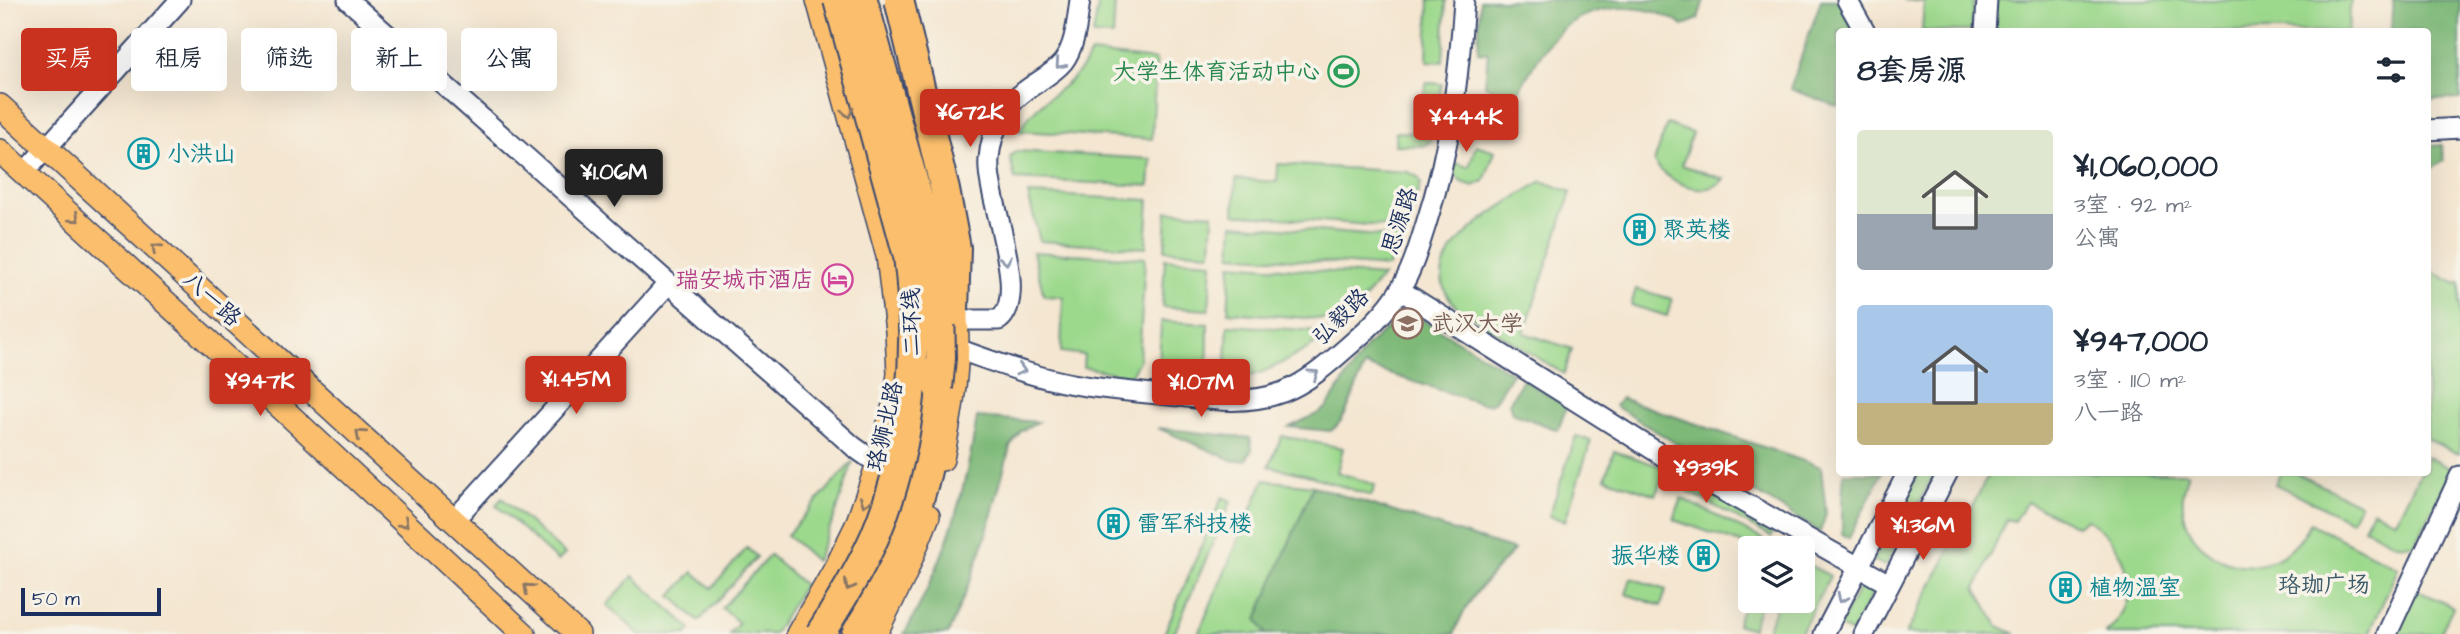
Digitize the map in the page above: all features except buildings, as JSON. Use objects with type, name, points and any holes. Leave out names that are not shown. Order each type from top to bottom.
[{"type":"highway","name":"二环线","points":[[820,634],[865,557],[888,501],[897,470],[914,356],[913,299],[908,256],[838,0]]},
{"type":"highway","name":"二环线","points":[[856,634],[889,575],[917,506],[930,459],[941,358],[940,303],[933,252],[863,0]]},
{"type":"highway","points":[[899,0],[956,248],[951,363],[938,388]]},
{"type":"main road","name":"珞狮北路","points":[[798,634],[857,525],[878,464],[895,402],[899,373],[888,256],[818,0]]},
{"type":"main road","points":[[875,634],[904,576],[928,516],[947,432],[957,349],[957,320],[898,48],[885,0]]},
{"type":"main road","points":[[837,69],[898,48]]},
{"type":"main road","name":"八一路","points":[[0,106],[578,634]]},
{"type":"main road","name":"八一路","points":[[0,151],[267,394],[524,634]]},
{"type":"street","points":[[24,173],[180,0]]},
{"type":"street","points":[[348,0],[854,447],[878,464]]},
{"type":"street","points":[[957,320],[999,320],[1008,309],[1010,283],[989,174],[990,150],[995,131],[1006,109],[1024,92],[1048,76],[1069,53],[1080,0]]},
{"type":"street","name":"思源路","points":[[1400,290],[1417,253],[1448,141],[1458,80],[1464,0]]},
{"type":"street","points":[[1847,0],[1863,28]]},
{"type":"street","points":[[1985,28],[1987,0]]},
{"type":"street","points":[[2431,118],[2460,117]]},
{"type":"street","points":[[2431,130],[2460,128]]},
{"type":"street","points":[[454,520],[668,284]]},
{"type":"street","name":"弘毅路","points":[[957,349],[1073,384],[1175,396],[1245,400],[1284,392],[1318,372],[1368,329],[1400,290],[1679,466],[1889,584]]},
{"type":"street","points":[[1824,634],[1906,476]]},
{"type":"street","points":[[1864,634],[1946,476]]},
{"type":"street","points":[[2387,634],[2460,476]]},
{"type":"green space","points":[[1099,0],[1115,0],[1113,36],[1093,35]]},
{"type":"green space","points":[[1429,0],[1446,0],[1443,62],[1427,61]]},
{"type":"green space","points":[[1480,0],[1704,0],[1698,19],[1683,26],[1653,12],[1637,9],[1602,10],[1586,15],[1558,33],[1545,48],[1513,101],[1485,85],[1488,53],[1478,52]]},
{"type":"green space","points":[[1821,0],[1839,0],[1853,28],[1836,28],[1836,106],[1790,89]]},
{"type":"green space","points":[[1903,0],[1974,0],[1971,28],[1922,28],[1924,2]]},
{"type":"green space","points":[[1996,0],[2351,0],[2348,28],[1994,28]]},
{"type":"green space","points":[[2393,0],[2460,0],[2460,99],[2431,100],[2431,28],[2391,28]]},
{"type":"green space","points":[[1091,53],[1156,60],[1152,139],[1019,131],[1037,108],[1075,76]]},
{"type":"green space","points":[[1426,83],[1442,84],[1431,140],[1424,146],[1395,145],[1396,132],[1418,133]]},
{"type":"green space","points":[[1667,124],[1692,133],[1682,165],[1724,179],[1707,188],[1697,188],[1677,182],[1660,169],[1654,162]]},
{"type":"green space","points":[[1476,145],[1495,151],[1484,181],[1474,186],[1461,182],[1453,173],[1455,163],[1469,167]]},
{"type":"green space","points":[[2441,145],[2444,161],[2431,169],[2431,146]]},
{"type":"green space","points":[[1016,151],[1151,159],[1149,186],[1015,179],[1010,157]]},
{"type":"green space","points":[[1278,164],[1408,172],[1418,177],[1421,183],[1406,228],[1234,214],[1236,179],[1277,182]]},
{"type":"green space","points":[[1542,181],[1571,192],[1524,333],[1572,349],[1564,374],[1458,308],[1444,289],[1443,269],[1451,251],[1466,234],[1506,203]]},
{"type":"green space","points":[[1028,194],[1149,200],[1146,248],[1040,241]]},
{"type":"green space","points":[[1167,211],[1213,214],[1211,253],[1165,250]]},
{"type":"green space","points":[[1233,224],[1402,238],[1388,267],[1231,255]]},
{"type":"green space","points":[[1033,252],[1145,258],[1139,361],[1130,376],[1083,367],[1084,355],[1061,352],[1063,297],[1044,296]]},
{"type":"green space","points":[[1165,259],[1212,262],[1209,310],[1162,307]]},
{"type":"green space","points":[[1231,264],[1383,276],[1345,321],[1228,312]]},
{"type":"green space","points":[[2431,271],[2456,284],[2460,282],[2459,454],[2431,441]]},
{"type":"green space","points":[[1636,289],[1672,299],[1667,316],[1631,305]]},
{"type":"green space","points":[[1408,311],[1512,373],[1494,402],[1480,403],[1365,366],[1346,411],[1336,427],[1330,431],[1289,427],[1327,407],[1367,346]]},
{"type":"green space","points":[[1161,321],[1208,324],[1207,359],[1205,369],[1198,376],[1179,377],[1162,370],[1159,363]]},
{"type":"green space","points":[[1228,325],[1335,332],[1269,369],[1254,375],[1225,380]]},
{"type":"green space","points":[[1523,379],[1567,406],[1558,430],[1512,413],[1509,403]]},
{"type":"green space","points":[[1621,398],[1821,467],[1826,514],[1820,532],[1615,406]]},
{"type":"green space","points":[[977,417],[1038,422],[1021,431],[1010,447],[985,539],[948,634],[904,634],[930,583],[951,529],[966,474]]},
{"type":"green space","points":[[1158,428],[1250,438],[1252,449],[1246,460],[1234,461]]},
{"type":"green space","points":[[1282,436],[1343,448],[1337,472],[1375,485],[1371,496],[1311,476],[1269,466]]},
{"type":"green space","points":[[1576,436],[1591,441],[1565,521],[1549,516]]},
{"type":"green space","points":[[1614,451],[1665,468],[1656,495],[1605,478]]},
{"type":"green space","points":[[2431,459],[2452,469],[2415,545],[2396,544],[2364,528],[2372,510],[2396,521],[2418,476],[2431,476]]},
{"type":"green space","points":[[853,461],[836,513],[816,561],[787,535]]},
{"type":"green space","points":[[1844,476],[1880,476],[1849,538],[1842,534]]},
{"type":"green space","points":[[1917,476],[1933,476],[1885,566],[1873,560]]},
{"type":"green space","name":"珞珈广场","points":[[1988,476],[2188,476],[2183,503],[2189,528],[2203,547],[2223,560],[2247,565],[2271,562],[2293,548],[2310,523],[2398,568],[2369,634],[2105,634],[2118,620],[2126,605],[2129,589],[2122,557],[2101,529],[2086,519],[2077,526],[2027,502],[2014,521],[2007,519],[1976,588],[1998,626],[2016,634],[1906,634]]},
{"type":"green space","points":[[2279,476],[2302,476],[2360,504],[2351,521],[2275,484]]},
{"type":"green space","points":[[1695,479],[1776,528],[1769,536],[1688,491]]},
{"type":"green space","points":[[1264,480],[1313,486],[1511,553],[1471,601],[1454,634],[1198,634]]},
{"type":"green space","points":[[1313,486],[1514,550],[1471,599],[1454,634],[1266,634],[1257,619]]},
{"type":"green space","points":[[1222,497],[1231,501],[1174,634],[1164,634]]},
{"type":"green space","points":[[502,498],[565,554],[558,561],[496,505]]},
{"type":"green space","points":[[1681,498],[1757,536],[1738,536],[1738,542],[1674,520]]},
{"type":"green space","points":[[747,548],[757,557],[699,621],[671,596],[693,572],[712,588]]},
{"type":"green space","points":[[770,555],[804,585],[774,634],[729,634],[739,623],[722,608]]},
{"type":"green space","points":[[1815,568],[1830,576],[1815,605]]},
{"type":"green space","points":[[633,576],[691,629],[687,634],[639,634],[607,605]]},
{"type":"green space","points":[[1631,578],[1666,590],[1661,606],[1626,594]]},
{"type":"green space","points":[[1860,586],[1873,592],[1852,633],[1839,626]]},
{"type":"green space","points":[[2416,590],[2453,607],[2440,634],[2395,634]]},
{"type":"green space","points":[[1741,613],[1758,613],[1752,629],[1737,624]]},
{"type":"green space","points":[[1773,613],[1811,613],[1800,634],[1766,634]]},
{"type":"place","name":"大学生体育活动中心","points":[[1343,72]]},
{"type":"place","name":"小洪山","points":[[144,154]]},
{"type":"place","name":"聚英楼","points":[[1639,230]]},
{"type":"place","name":"瑞安城市酒店","points":[[837,280]]},
{"type":"place","name":"武汉大学","points":[[1408,324]]},
{"type":"place","name":"雷军科技楼","points":[[1114,524]]},
{"type":"place","name":"振华楼","points":[[1703,556]]},
{"type":"place","name":"植物温室","points":[[2066,588]]}]
